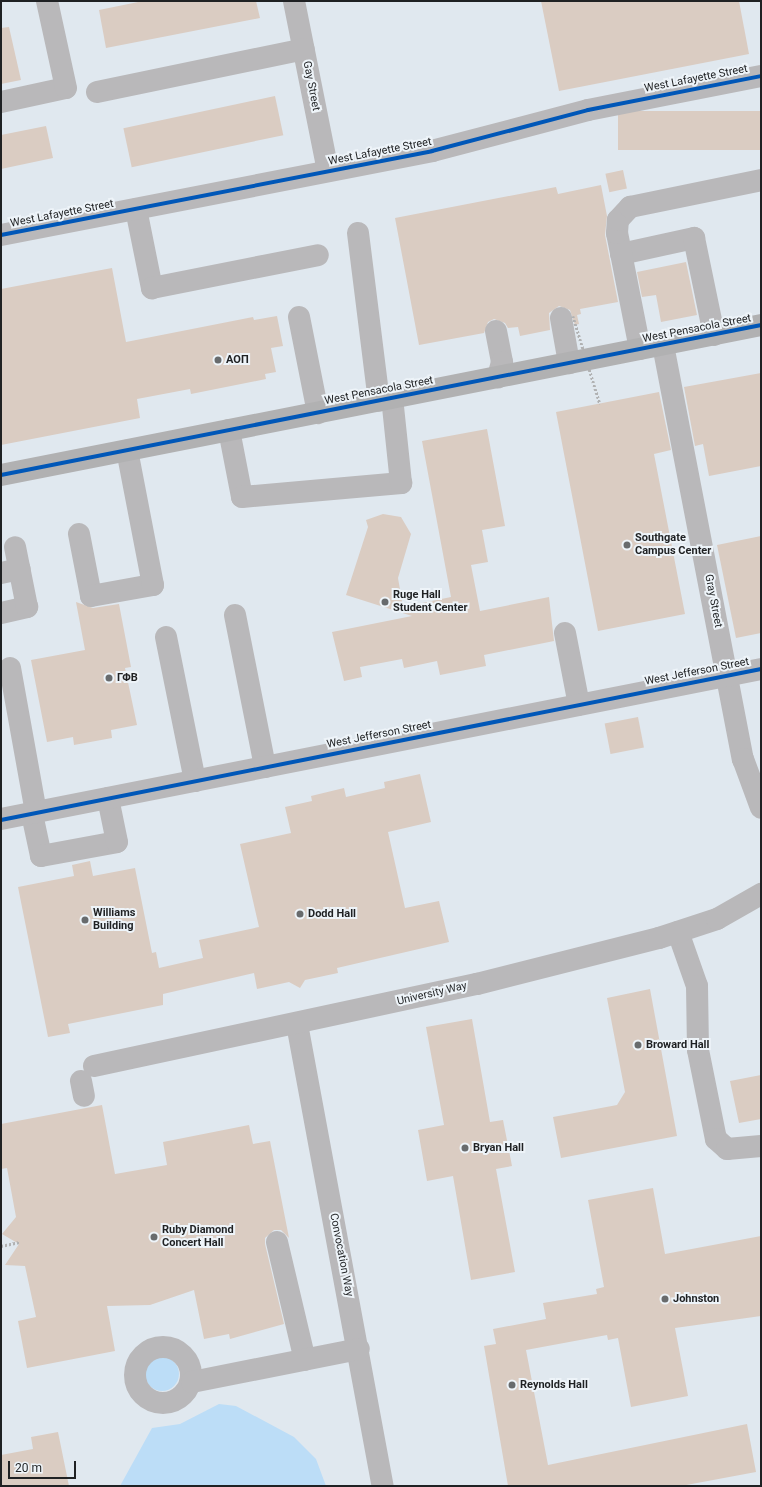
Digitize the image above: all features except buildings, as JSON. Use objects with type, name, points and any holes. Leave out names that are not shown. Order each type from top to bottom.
[{"type":"main road","name":"West Pensacola Street","points":[[1,475],[761,326]]},
{"type":"street","points":[[1,102],[66,88],[47,1]]},
{"type":"street","name":"Gay Street","points":[[294,1],[328,171]]},
{"type":"street","points":[[97,92],[304,49]]},
{"type":"street","name":"West Lafayette Street","points":[[1,235],[432,151],[588,110],[761,76]]},
{"type":"street","points":[[640,349],[621,254],[618,220],[630,207],[761,180]]},
{"type":"street","points":[[136,208],[152,288],[318,255]]},
{"type":"street","points":[[229,430],[242,497],[401,483],[385,399],[358,232]]},
{"type":"street","points":[[621,254],[694,238],[714,335]]},
{"type":"street","points":[[299,317],[318,413]]},
{"type":"street","points":[[567,317],[569,363]]},
{"type":"street","points":[[496,331],[502,362],[498,377]]},
{"type":"street","name":"Gray Street","points":[[663,345],[743,759],[761,808]]},
{"type":"street","points":[[79,534],[91,596],[153,585],[127,450]]},
{"type":"street","points":[[1,613],[27,607],[10,571],[15,547]]},
{"type":"street","points":[[235,615],[265,767]]},
{"type":"street","points":[[565,633],[579,705]]},
{"type":"street","points":[[166,637],[195,781]]},
{"type":"street","points":[[10,668],[41,856],[117,842],[108,798]]},
{"type":"street","name":"West Jefferson Street","points":[[1,819],[761,669]]},
{"type":"street","name":"University Way","points":[[86,1081],[297,1024],[477,984],[678,932],[717,919],[761,894]]},
{"type":"street","points":[[678,932],[697,986],[698,1050],[711,1123],[716,1139],[727,1149],[761,1146]]},
{"type":"street","name":"Convocation Way","points":[[297,1024],[359,1349],[383,1486]]},
{"type":"street","points":[[277,1242],[305,1360]]},
{"type":"street","points":[[192,1382],[359,1349]]},
{"type":"path","points":[[567,317],[600,404]]},
{"type":"path","points":[[1,1246],[20,1242]]},
{"type":"shaded area","points":[[1,1],[761,1],[761,1486],[1,1486]]},
{"type":"shaded area","points":[[162,1357],[174,1362],[179,1374],[174,1386],[162,1391],[150,1386],[145,1374],[150,1362]]},
{"type":"shaded area","points":[[219,1404],[236,1406],[294,1437],[316,1459],[326,1486],[120,1486],[152,1428],[180,1424]]},
{"type":"cycle path","points":[[1,235],[432,151],[588,110],[761,76]]},
{"type":"cycle path","points":[[1,475],[761,325]]},
{"type":"cycle path","points":[[1,820],[761,669]]},
{"type":"place","name":"ΑΟΠ","points":[[218,360]]},
{"type":"place","name":"Southgate Campus Center","points":[[627,545]]},
{"type":"place","name":"Ruge Hall Student Center","points":[[385,602]]},
{"type":"place","name":"ΓΦΒ","points":[[109,678]]},
{"type":"place","name":"Dodd Hall","points":[[300,914]]},
{"type":"place","name":"Williams Building","points":[[85,920]]},
{"type":"place","name":"Broward Hall","points":[[638,1045]]},
{"type":"place","name":"Bryan Hall","points":[[465,1148]]},
{"type":"place","name":"Ruby Diamond Concert Hall","points":[[154,1237]]},
{"type":"place","name":"Johnston","points":[[665,1299]]},
{"type":"place","name":"Reynolds Hall","points":[[512,1385]]}]
